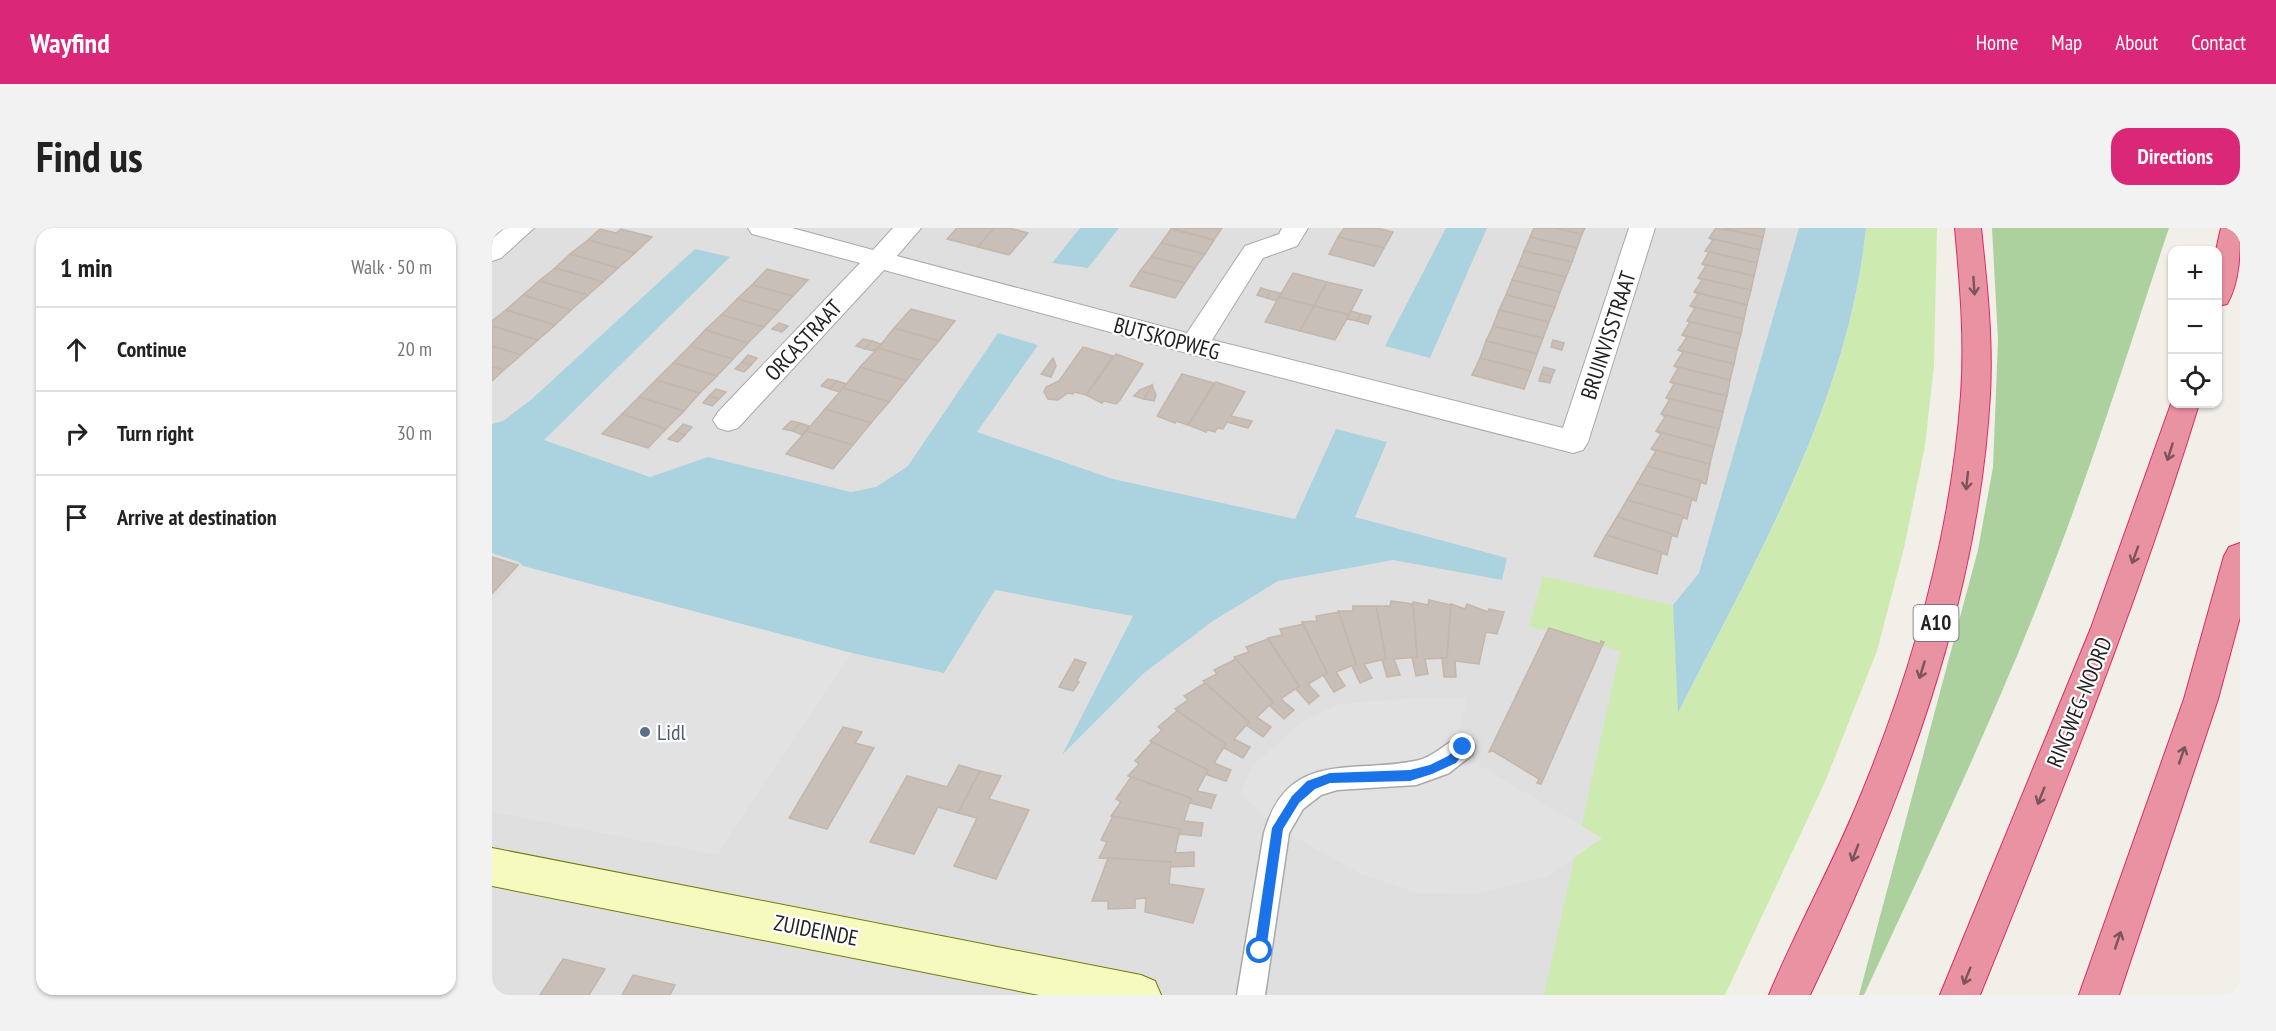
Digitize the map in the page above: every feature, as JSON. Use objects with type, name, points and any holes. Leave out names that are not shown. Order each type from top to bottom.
[{"type":"highway","name":"A10","points":[[1789,995],[1846,876],[1902,732],[1938,616],[1966,494],[1976,398],[1977,334],[1968,228]]},
{"type":"highway","points":[[2222,277],[2234,228]]},
{"type":"highway","name":"RINGWEG-NOORD","points":[[1960,995],[2097,658],[2155,501],[2184,408]]},
{"type":"highway","points":[[2099,995],[2201,699],[2240,556]]},
{"type":"street","points":[[492,252],[521,228]]},
{"type":"street","name":"BUTSKOPWEG","points":[[761,228],[1194,345],[1573,442]]},
{"type":"street","name":"ORCASTRAAT","points":[[728,420],[908,228]]},
{"type":"street","points":[[1194,345],[1254,252],[1288,240],[1295,228]]},
{"type":"street","name":"BRUINVISSTRAAT","points":[[1573,442],[1642,228]]},
{"type":"street","name":"ZUIDEINDE","points":[[492,867],[1141,995]]},
{"type":"lane","points":[[1251,995],[1260,951],[1278,828],[1295,799],[1311,785],[1330,778],[1410,776],[1452,759],[1463,747]]},
{"type":"shaded area","points":[[492,228],[1808,228],[1589,995],[492,995]]},
{"type":"shaded area","name":"Lidl","points":[[523,566],[852,653],[717,855],[492,812],[492,601]]},
{"type":"shaded area","points":[[1415,698],[1467,698],[1458,737],[1475,763],[1602,838],[1547,877],[1476,894],[1417,893],[1361,874],[1278,828],[1240,793],[1253,765],[1303,721],[1340,704]]},
{"type":"green space","points":[[1866,228],[1937,228],[1934,366],[1925,446],[1904,548],[1877,651],[1825,782],[1725,995],[1544,995],[1620,651],[1529,626],[1543,576],[1673,605],[1679,711],[1768,537],[1819,417],[1840,356],[1856,293]]},
{"type":"green space","points":[[1992,228],[2169,228],[2116,390],[2037,607],[1941,830],[1864,995],[1859,995],[1978,550],[1993,467],[1998,340]]},
{"type":"water","points":[[1080,228],[1119,228],[1088,268],[1052,263]]},
{"type":"water","points":[[1446,228],[1487,228],[1430,358],[1385,346]]},
{"type":"water","points":[[1799,228],[1866,228],[1856,293],[1840,356],[1819,418],[1794,478],[1738,597],[1678,713],[1673,605],[1699,573]]},
{"type":"water","points":[[695,249],[730,257],[544,440],[650,477],[708,457],[851,492],[876,487],[908,466],[998,333],[1038,345],[977,432],[1113,479],[1295,519],[1336,429],[1387,442],[1355,517],[1507,558],[1502,580],[1393,560],[1278,581],[1213,621],[1144,673],[1062,755],[1133,616],[995,590],[944,673],[852,653],[523,566],[519,562],[492,553],[492,424],[503,421],[532,399]]},
{"type":"building","points":[[957,228],[994,228],[978,247],[947,239]]},
{"type":"building","points":[[994,228],[1009,228],[1028,233],[1009,255],[978,247]]},
{"type":"building","points":[[1171,228],[1222,228],[1214,240]]},
{"type":"building","points":[[1344,228],[1377,228],[1393,232],[1384,248],[1338,237]]},
{"type":"building","points":[[1534,228],[1554,228],[1582,234],[1577,248],[1530,237]]},
{"type":"building","points":[[1554,228],[1585,228],[1582,234]]},
{"type":"building","points":[[1716,228],[1763,237],[1760,250],[1709,238]]},
{"type":"building","points":[[1723,228],[1765,228],[1763,237]]},
{"type":"building","points":[[600,229],[616,233],[621,229],[652,237],[635,253],[588,240]]},
{"type":"building","points":[[1171,229],[1214,240],[1205,254],[1161,243]]},
{"type":"building","points":[[1338,237],[1384,248],[1374,266],[1329,254]]},
{"type":"building","points":[[1530,237],[1577,248],[1572,262],[1524,251]]},
{"type":"building","points":[[1709,238],[1760,250],[1757,263],[1705,251],[1713,240]]},
{"type":"building","points":[[588,240],[635,253],[618,268],[570,254]]},
{"type":"building","points":[[1161,243],[1205,254],[1195,268],[1151,257]]},
{"type":"building","points":[[1524,251],[1572,262],[1566,277],[1518,266]]},
{"type":"building","points":[[1705,251],[1757,263],[1754,276],[1702,264],[1709,252]]},
{"type":"building","points":[[570,254],[618,268],[603,282],[555,268]]},
{"type":"building","points":[[1151,257],[1195,268],[1185,283],[1140,271]]},
{"type":"building","points":[[1702,264],[1754,276],[1751,290],[1698,278],[1706,266]]},
{"type":"building","points":[[1518,266],[1566,277],[1560,292],[1512,280]]},
{"type":"building","points":[[555,268],[603,282],[588,295],[539,281]]},
{"type":"building","points":[[767,269],[808,280],[793,296],[752,285]]},
{"type":"building","points":[[1140,271],[1185,283],[1175,298],[1130,286]]},
{"type":"building","points":[[1293,273],[1327,282],[1314,306],[1279,297]]},
{"type":"building","points":[[1698,278],[1751,290],[1747,305],[1694,292],[1702,280]]},
{"type":"building","points":[[1512,280],[1560,292],[1555,307],[1506,295]]},
{"type":"building","points":[[539,281],[588,295],[571,310],[523,295]]},
{"type":"building","points":[[1327,282],[1362,290],[1349,315],[1314,306]]},
{"type":"building","points":[[752,285],[793,296],[779,311],[737,299]]},
{"type":"building","points":[[1261,288],[1271,291],[1267,298],[1257,295]]},
{"type":"building","points":[[1271,291],[1281,293],[1277,301],[1267,298]]},
{"type":"building","points":[[1694,292],[1747,305],[1744,319],[1690,306],[1698,294]]},
{"type":"building","points":[[523,295],[571,310],[555,325],[506,310]]},
{"type":"building","points":[[1506,295],[1555,307],[1549,322],[1499,310]]},
{"type":"building","points":[[1279,297],[1314,306],[1300,331],[1265,322]]},
{"type":"building","points":[[737,299],[779,311],[764,327],[721,315]]},
{"type":"building","points":[[1314,306],[1349,315],[1335,340],[1300,331]]},
{"type":"building","points":[[1690,306],[1744,319],[1741,334],[1687,321],[1695,308]]},
{"type":"building","points":[[911,309],[955,321],[939,341],[894,328]]},
{"type":"building","points":[[506,310],[555,325],[538,340],[492,326],[492,321]]},
{"type":"building","points":[[1499,310],[1549,322],[1543,338],[1493,326]]},
{"type":"building","points":[[1351,311],[1361,314],[1357,321],[1347,319]]},
{"type":"building","points":[[1361,314],[1371,316],[1368,324],[1357,321]]},
{"type":"building","points":[[721,315],[764,327],[748,343],[705,330]]},
{"type":"building","points":[[1687,321],[1741,334],[1737,349],[1682,335],[1690,322]]},
{"type":"building","points":[[779,323],[788,326],[782,332],[772,329]]},
{"type":"building","points":[[492,326],[538,340],[521,355],[492,346]]},
{"type":"building","points":[[1493,326],[1543,338],[1537,354],[1486,341]]},
{"type":"building","points":[[894,328],[939,341],[922,361],[878,348]]},
{"type":"building","points":[[705,330],[748,343],[733,359],[690,346]]},
{"type":"building","points":[[1682,335],[1737,349],[1734,364],[1678,350],[1687,337]]},
{"type":"building","points":[[863,339],[872,341],[865,349],[856,346]]},
{"type":"building","points":[[1553,340],[1564,343],[1562,350],[1551,347]]},
{"type":"building","points":[[872,341],[881,344],[874,351],[865,349]]},
{"type":"building","points":[[1486,341],[1537,354],[1531,371],[1480,358]]},
{"type":"building","points":[[492,346],[521,355],[504,370],[492,367]]},
{"type":"building","points":[[690,346],[733,359],[717,376],[673,363]]},
{"type":"building","points":[[1083,347],[1113,356],[1086,395],[1074,392],[1058,400],[1048,399],[1044,392],[1046,387],[1059,381]]},
{"type":"building","points":[[878,348],[922,361],[906,381],[860,367]]},
{"type":"building","points":[[1678,350],[1734,364],[1730,380],[1674,366],[1683,352]]},
{"type":"building","points":[[1116,354],[1143,364],[1116,404],[1104,401],[1102,403],[1086,395]]},
{"type":"building","points":[[748,355],[757,358],[751,365],[742,362]]},
{"type":"building","points":[[1053,358],[1056,366],[1051,377],[1041,374]]},
{"type":"building","points":[[1480,358],[1531,371],[1524,389],[1472,375]]},
{"type":"building","points":[[742,362],[751,365],[744,372],[735,369]]},
{"type":"building","points":[[673,363],[717,376],[700,393],[656,380]]},
{"type":"building","points":[[1674,366],[1730,380],[1727,396],[1670,382],[1678,368]]},
{"type":"building","points":[[492,367],[504,370],[492,381]]},
{"type":"building","points":[[860,367],[906,381],[889,402],[843,388]]},
{"type":"building","points":[[1544,367],[1555,370],[1552,376],[1541,374]]},
{"type":"building","points":[[1182,374],[1214,383],[1188,425],[1157,416]]},
{"type":"building","points":[[1541,374],[1552,376],[1550,383],[1539,381]]},
{"type":"building","points":[[828,379],[837,381],[830,389],[821,386]]},
{"type":"building","points":[[656,380],[700,393],[684,411],[639,397]]},
{"type":"building","points":[[837,381],[846,384],[840,392],[830,389]]},
{"type":"building","points":[[1216,382],[1245,392],[1231,416],[1252,421],[1248,428],[1227,422],[1223,429],[1217,428],[1215,432],[1207,430],[1206,432],[1188,425]]},
{"type":"building","points":[[1670,382],[1727,396],[1723,412],[1666,398],[1674,384]]},
{"type":"building","points":[[1152,385],[1144,399],[1134,396],[1140,390]]},
{"type":"building","points":[[1152,385],[1156,395],[1154,401],[1144,399]]},
{"type":"building","points":[[843,388],[889,402],[871,423],[825,409]]},
{"type":"building","points":[[716,389],[726,392],[719,399],[709,396]]},
{"type":"building","points":[[709,396],[719,399],[712,406],[703,403]]},
{"type":"building","points":[[639,397],[684,411],[666,429],[622,414]]},
{"type":"building","points":[[1666,398],[1723,412],[1719,429],[1661,414],[1670,399]]},
{"type":"building","points":[[825,409],[871,423],[853,445],[806,431]]},
{"type":"building","points":[[622,414],[666,429],[648,448],[602,434]]},
{"type":"building","points":[[1661,414],[1719,429],[1714,447],[1656,431],[1665,417]]},
{"type":"building","points":[[791,421],[800,423],[793,431],[783,429]]},
{"type":"building","points":[[800,423],[809,426],[802,435],[793,431]]},
{"type":"building","points":[[683,424],[692,427],[685,435],[676,432]]},
{"type":"building","points":[[806,431],[853,445],[833,469],[786,454]]},
{"type":"building","points":[[1656,431],[1714,447],[1710,464],[1651,449],[1661,434]]},
{"type":"building","points":[[676,432],[685,435],[678,442],[668,439]]},
{"type":"building","points":[[1651,449],[1710,464],[1706,484],[1647,466],[1656,451]]},
{"type":"building","points":[[1647,466],[1701,481],[1696,501],[1637,483]]},
{"type":"building","points":[[1637,483],[1692,498],[1687,519],[1627,500]]},
{"type":"building","points":[[1627,500],[1683,516],[1677,537],[1617,517]]},
{"type":"building","points":[[1617,517],[1672,534],[1667,555],[1606,535]]},
{"type":"building","points":[[1606,535],[1662,552],[1657,574],[1594,556]]},
{"type":"building","points":[[492,557],[518,565],[492,594]]},
{"type":"building","points":[[1429,600],[1451,605],[1447,658],[1425,659],[1428,674],[1416,676],[1412,657],[1417,657],[1413,602],[1428,605]]},
{"type":"building","points":[[1391,601],[1413,604],[1417,657],[1394,659],[1400,675],[1387,677],[1382,660],[1386,659],[1376,606],[1390,606]]},
{"type":"building","points":[[1451,604],[1465,609],[1467,604],[1488,612],[1489,609],[1504,612],[1497,634],[1486,632],[1479,664],[1455,661],[1456,677],[1444,677],[1442,658],[1447,658]]},
{"type":"building","points":[[1353,606],[1376,606],[1386,659],[1364,664],[1372,678],[1360,683],[1352,666],[1356,664],[1338,611],[1353,611]]},
{"type":"building","points":[[1339,612],[1356,664],[1336,672],[1345,686],[1334,692],[1323,675],[1327,673],[1302,622],[1317,621],[1316,616]]},
{"type":"building","points":[[1303,624],[1327,673],[1308,684],[1319,696],[1309,704],[1296,689],[1299,686],[1268,638],[1282,635],[1280,629]]},
{"type":"building","points":[[1549,628],[1600,644],[1601,641],[1604,642],[1541,784],[1537,783],[1539,779],[1493,751],[1489,752]]},
{"type":"building","points":[[1268,639],[1299,686],[1281,699],[1294,710],[1284,719],[1270,706],[1273,702],[1234,657],[1249,652],[1246,647]]},
{"type":"building","points":[[1075,659],[1086,663],[1077,681],[1079,682],[1073,691],[1059,687]]},
{"type":"building","points":[[1236,659],[1273,702],[1257,717],[1271,727],[1263,737],[1246,725],[1249,722],[1203,681],[1217,674],[1214,670]]},
{"type":"building","points":[[1205,683],[1249,722],[1234,739],[1250,747],[1243,758],[1224,748],[1226,744],[1175,709],[1188,700],[1184,696]]},
{"type":"building","points":[[1177,711],[1226,744],[1214,763],[1231,770],[1226,781],[1205,774],[1208,770],[1150,741],[1162,730],[1158,727]]},
{"type":"building","points":[[843,727],[862,732],[855,743],[874,748],[827,829],[789,818]]},
{"type":"building","points":[[1152,742],[1208,770],[1197,791],[1216,795],[1211,808],[1190,803],[1191,798],[1128,776],[1139,764],[1135,761]]},
{"type":"building","points":[[959,765],[980,771],[958,813],[938,807],[914,854],[870,842],[907,776],[947,787]]},
{"type":"building","points":[[980,771],[1001,776],[989,799],[1029,810],[996,879],[954,866],[977,818],[958,813]]},
{"type":"building","points":[[1131,777],[1191,798],[1184,821],[1203,823],[1201,836],[1178,834],[1180,829],[1111,816],[1121,802],[1116,799]]},
{"type":"building","points":[[1113,816],[1180,829],[1175,853],[1194,852],[1194,866],[1170,867],[1171,862],[1099,858],[1107,842],[1101,840]]},
{"type":"building","points":[[1108,858],[1171,862],[1169,884],[1204,889],[1193,923],[1145,912],[1146,898],[1135,899],[1135,908],[1108,909],[1108,901],[1092,901]]},
{"type":"building","points":[[563,959],[605,969],[589,995],[540,995]]},
{"type":"building","points":[[633,975],[675,985],[670,995],[622,995]]},
{"type":"place","name":"Lidl","points":[[645,732]]},
{"type":"route","points":[[1260,951],[1278,828],[1295,799],[1311,785],[1330,778],[1410,776],[1452,759],[1463,747]]}]
